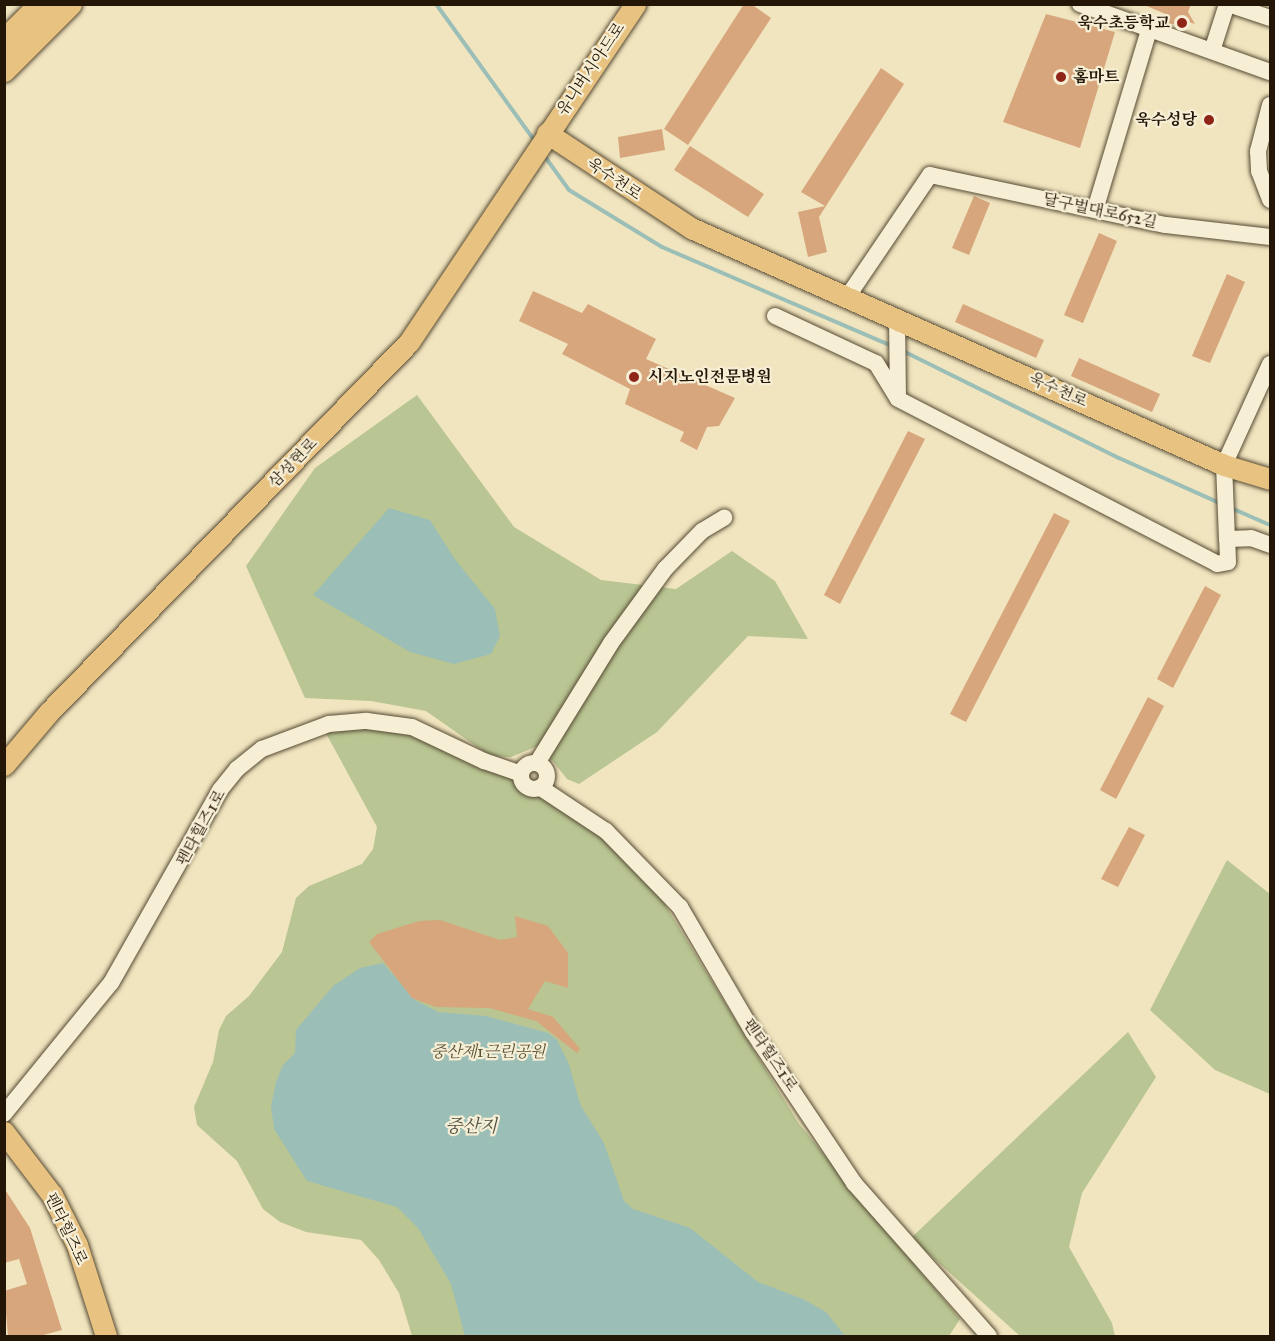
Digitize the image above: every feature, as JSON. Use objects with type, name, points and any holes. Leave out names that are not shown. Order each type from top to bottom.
[{"type":"highway","points":[[4,42],[42,4]]},
{"type":"highway","points":[[4,70],[70,4]]},
{"type":"main road","name":"유니버시아드로","points":[[547,133],[635,4]]},
{"type":"main road","name":"삼성현로","points":[[4,765],[49,712],[409,342],[547,133]]},
{"type":"main road","name":"욱수천로","points":[[547,133],[691,228],[1224,465],[1270,479]]},
{"type":"main road","name":"펜타힐즈로","points":[[4,1132],[26,1155],[57,1205],[77,1245],[106,1336]]},
{"type":"street","points":[[1080,4],[1270,72]]},
{"type":"street","points":[[1212,51],[1228,4],[1270,18]]},
{"type":"street","points":[[1095,210],[1149,30]]},
{"type":"street","points":[[1270,105],[1258,151],[1259,171],[1270,200]]},
{"type":"street","name":"달구벌대로652길","points":[[848,296],[930,175],[1166,225],[1270,237]]},
{"type":"street","points":[[775,316],[876,363],[898,399],[1217,564],[1228,562],[1224,465],[1270,364]]},
{"type":"street","points":[[897,318],[898,399]]},
{"type":"street","points":[[537,763],[611,643],[665,569],[702,531],[724,518]]},
{"type":"street","points":[[1227,539],[1251,538],[1270,545]]},
{"type":"street","name":"펜타힐즈1로","points":[[4,1114],[80,1024],[138,939],[220,790],[237,769],[262,749],[329,724],[367,721],[412,727],[484,762],[520,774]]},
{"type":"street","points":[[537,763],[547,772],[541,788],[528,788],[520,774],[528,764],[537,763]]},
{"type":"street","name":"펜타힐즈1로","points":[[541,788],[606,831],[680,907],[753,1032],[854,1183],[989,1336]]},
{"type":"green space","points":[[417,395],[514,527],[601,580],[676,589],[732,551],[775,581],[808,639],[748,636],[657,732],[579,784],[567,779],[540,745],[511,757],[490,756],[426,711],[371,701],[305,698],[246,566],[315,468]]},
{"type":"green space","name":"중산제1근린공원","points":[[322,726],[412,727],[521,774],[642,867],[799,1124],[960,1319],[949,1336],[412,1336],[399,1293],[379,1260],[361,1240],[306,1232],[280,1222],[263,1209],[237,1161],[197,1125],[194,1107],[213,1062],[219,1030],[226,1016],[249,996],[282,952],[296,898],[309,886],[362,864],[373,849],[377,827]]},
{"type":"green space","points":[[1227,860],[1270,894],[1270,1094],[1215,1070],[1150,1010]]},
{"type":"green space","points":[[1128,1032],[1156,1077],[1082,1193],[1069,1247],[1112,1323],[1115,1336],[1020,1336],[911,1238]]},
{"type":"water","points":[[389,508],[430,520],[454,558],[495,609],[500,636],[491,654],[454,664],[410,652],[313,595]]},
{"type":"water","name":"중산지","points":[[383,963],[415,1000],[438,1012],[486,1016],[548,1033],[557,1040],[569,1064],[580,1104],[604,1143],[624,1201],[633,1209],[690,1228],[758,1282],[803,1299],[826,1312],[845,1336],[465,1336],[451,1284],[418,1228],[397,1207],[307,1181],[274,1129],[271,1106],[276,1082],[283,1065],[295,1053],[296,1030],[333,986],[360,968]]},
{"type":"building","points":[[744,4],[751,4],[771,18],[688,145],[664,129]]},
{"type":"building","points":[[1142,4],[1191,4],[1188,12],[1195,24],[1179,19],[1177,25],[1165,22],[1168,15]]},
{"type":"building","name":"홈마트","points":[[1046,14],[1115,32],[1080,148],[1003,122]]},
{"type":"building","points":[[881,68],[904,84],[819,217],[827,252],[808,257],[798,212],[825,206],[801,192]]},
{"type":"building","points":[[662,129],[665,150],[620,158],[618,137]]},
{"type":"building","points":[[690,146],[764,194],[748,217],[674,170]]},
{"type":"building","points":[[974,196],[990,203],[969,255],[952,248]]},
{"type":"building","points":[[1099,233],[1117,241],[1083,323],[1064,315]]},
{"type":"building","points":[[1227,274],[1245,282],[1210,363],[1192,356]]},
{"type":"building","name":"시지노인전문병원","points":[[533,291],[582,313],[588,304],[656,339],[646,359],[735,398],[719,426],[707,427],[697,450],[680,441],[684,432],[625,404],[630,389],[562,354],[568,344],[519,321]]},
{"type":"building","points":[[963,304],[1044,340],[1036,358],[955,322]]},
{"type":"building","points":[[1079,358],[1160,394],[1152,412],[1071,376]]},
{"type":"building","points":[[908,431],[925,439],[840,604],[824,595]]},
{"type":"building","points":[[1054,513],[1070,521],[966,722],[950,714]]},
{"type":"building","points":[[1205,586],[1221,595],[1173,688],[1157,679]]},
{"type":"building","points":[[1148,697],[1164,706],[1116,799],[1100,790]]},
{"type":"building","points":[[1129,827],[1145,835],[1118,887],[1101,879]]},
{"type":"building","points":[[515,916],[548,926],[568,953],[568,988],[545,981],[528,1009],[553,1017],[580,1049],[577,1053],[536,1021],[489,1008],[436,1007],[412,998],[369,942],[377,934],[419,921],[440,920],[500,940],[517,937]]},
{"type":"building","points":[[4,1188],[30,1228],[62,1330],[40,1336],[8,1336],[4,1291],[27,1284],[19,1259],[4,1263]]},
{"type":"waterway","points":[[436,4],[534,140]]},
{"type":"waterway","points":[[543,154],[569,190],[662,247],[892,346]]},
{"type":"waterway","points":[[901,350],[1119,458],[1222,504]]},
{"type":"waterway","points":[[1231,508],[1270,525]]},
{"type":"place","name":"욱수초등학교","points":[[1182,23]]},
{"type":"place","name":"홈마트","points":[[1061,77]]},
{"type":"place","name":"욱수성당","points":[[1209,120]]},
{"type":"place","name":"시지노인전문병원","points":[[634,377]]}]
